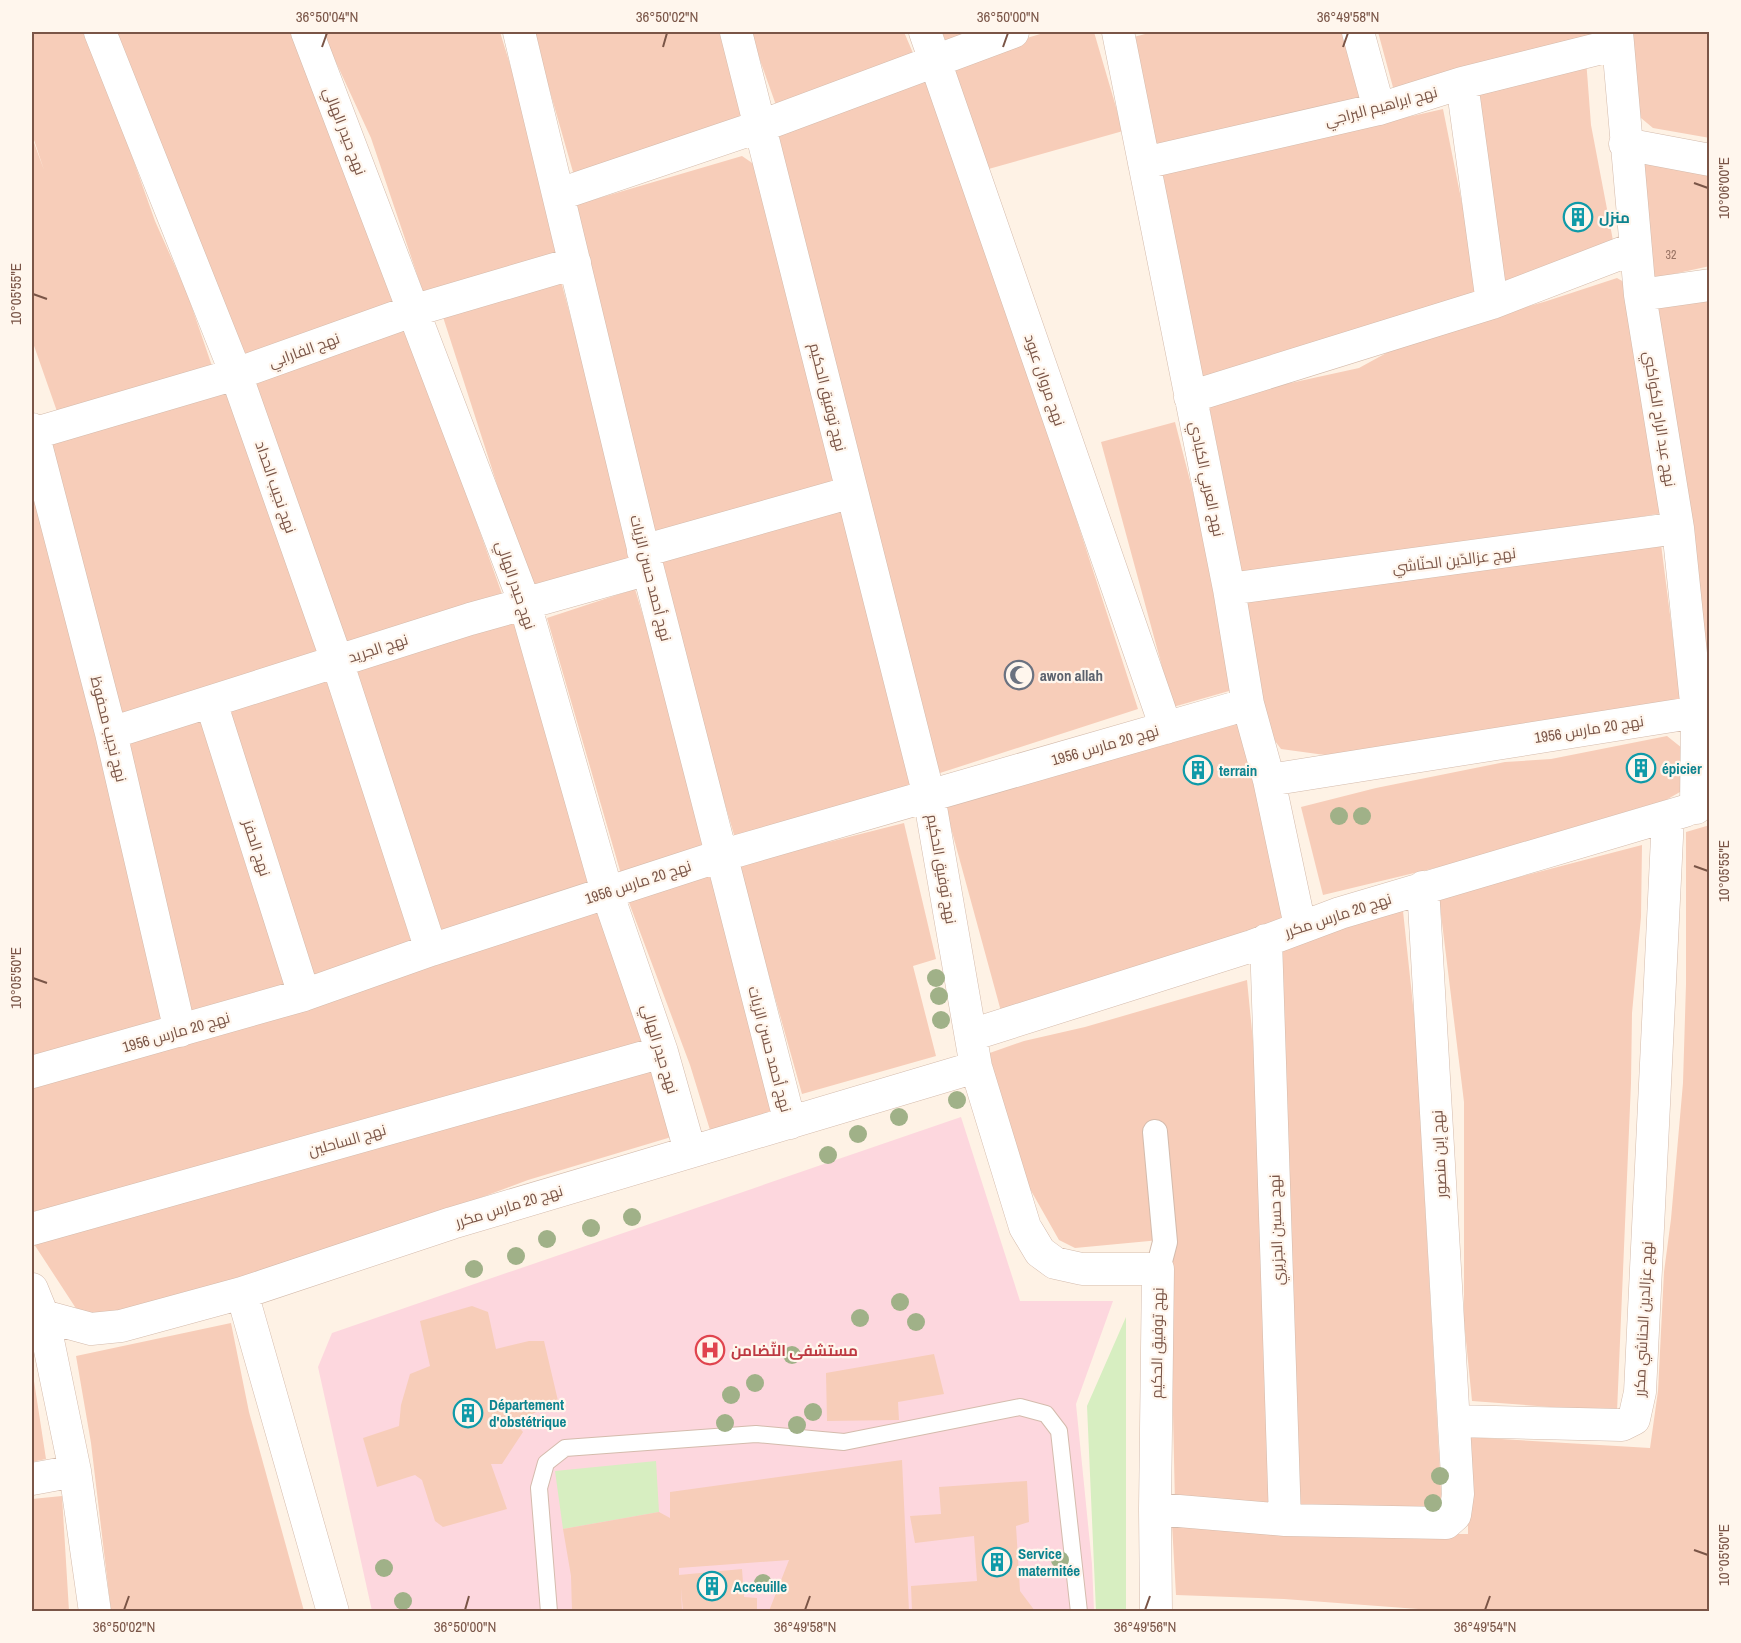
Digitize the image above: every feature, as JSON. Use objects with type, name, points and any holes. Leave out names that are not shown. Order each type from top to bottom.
[{"type":"street","name":"نهج نجيب الحداد","points":[[100,32],[236,374],[337,661],[430,950]]},
{"type":"street","name":"نهج حيدر الهالي","points":[[307,32],[525,604],[607,892],[662,1052],[690,1151]]},
{"type":"street","name":"نهج أحمد حسن الزيات","points":[[519,32],[560,194],[646,560],[790,1124]]},
{"type":"street","name":"نهج توفيق الحكيم","points":[[736,32],[930,796],[976,1067],[1025,1227],[1040,1252],[1055,1263],[1082,1269],[1158,1269],[1156,1611]]},
{"type":"street","name":"نهج مروان عبود","points":[[925,32],[1166,728]]},
{"type":"street","points":[[560,194],[761,126],[1013,32]]},
{"type":"street","name":"نهج العربي الكبادي","points":[[1118,32],[1230,589],[1248,704],[1269,780],[1300,926]]},
{"type":"street","points":[[1358,32],[1379,109]]},
{"type":"street","name":"نهج ابراهيم البراجي","points":[[1144,163],[1379,109],[1618,38]]},
{"type":"street","name":"نهج عبد الراح الكواكبي","points":[[1618,38],[1625,144],[1640,295],[1678,528],[1703,711],[1691,810]]},
{"type":"street","points":[[1462,83],[1492,303]]},
{"type":"street","points":[[1625,144],[1710,160]]},
{"type":"street","points":[[1190,397],[1492,303],[1635,248]]},
{"type":"street","name":"نهج الفارابي","points":[[32,432],[236,374],[412,311],[575,263]]},
{"type":"street","points":[[1640,295],[1710,285]]},
{"type":"street","name":"نهج نجيب محفوظ","points":[[32,432],[111,733],[180,1031]]},
{"type":"street","name":"نهج الجريد","points":[[111,733],[525,604],[646,560],[852,492]]},
{"type":"street","name":"نهج عزالدّين الحنّاشي","points":[[1230,589],[1678,528]]},
{"type":"street","name":"نهج الحفز","points":[[211,702],[304,994]]},
{"type":"street","name":"نهج 20 مارس 1956","points":[[32,1072],[304,994],[430,950],[720,856],[1248,704]]},
{"type":"street","name":"نهج 20 مارس 1956","points":[[1269,780],[1703,711]]},
{"type":"street","name":"نهج 20 مارس مكرر","points":[[971,1035],[1423,887],[1691,810]]},
{"type":"street","name":"نهج عزالدين الحناشي مكرر","points":[[1454,1421],[1622,1425],[1634,1419],[1640,1392],[1691,810]]},
{"type":"street","name":"نهج إبن منصور","points":[[1423,887],[1454,1421]]},
{"type":"street","name":"نهج حسين الجزيري","points":[[1266,940],[1285,1520]]},
{"type":"street","name":"نهج الساحلين","points":[[32,1228],[662,1052]]},
{"type":"street","name":"نهج 20 مارس مكرر","points":[[35,1308],[91,1329],[121,1326],[242,1293],[387,1244],[690,1151],[790,1124],[976,1067]]},
{"type":"street","points":[[1155,1132],[1165,1242],[1158,1269]]},
{"type":"street","points":[[242,1293],[333,1611]]},
{"type":"street","points":[[35,1308],[75,1471],[95,1611]]},
{"type":"street","points":[[1155,1509],[1285,1520],[1446,1523],[1452,1520],[1458,1506],[1454,1421]]},
{"type":"street","points":[[32,1479],[75,1471]]},
{"type":"lane","points":[[549,1611],[539,1488],[546,1463],[565,1448],[756,1434],[844,1442],[1020,1407],[1046,1414],[1059,1431],[1079,1611]]},
{"type":"shaded area","name":"مستشفى التّضامن","points":[[961,1117],[1020,1301],[1113,1301],[1076,1404],[1092,1564],[1094,1611],[372,1611],[318,1367],[332,1333]]},
{"type":"green space","points":[[1126,1317],[1126,1611],[1096,1611],[1087,1406]]},
{"type":"green space","points":[[656,1461],[659,1512],[563,1529],[555,1471]]},
{"type":"building","points":[[32,32],[88,32],[155,221],[187,293],[212,366],[60,420],[32,340],[32,137],[44,170],[32,134]]},
{"type":"building","points":[[114,32],[293,32],[398,303],[249,364]]},
{"type":"building","points":[[322,32],[500,32],[569,257],[427,304],[371,138]]},
{"type":"building","points":[[533,32],[725,32],[752,121],[575,179]]},
{"type":"building","points":[[750,32],[904,32],[913,53],[777,108]]},
{"type":"building","points":[[942,32],[1006,32],[950,52]]},
{"type":"building","points":[[1047,32],[1094,32],[1123,131],[985,170],[951,61]]},
{"type":"building","points":[[1153,32],[1346,32],[1363,96],[1152,154],[1122,40]]},
{"type":"building","points":[[1378,32],[1604,32],[1394,91]]},
{"type":"building","points":[[1620,32],[1710,32],[1710,138],[1653,128],[1635,113]]},
{"type":"building","points":[[1586,59],[1591,125],[1615,251],[1505,286],[1472,92]]},
{"type":"building","points":[[932,75],[1138,709],[940,773],[901,642],[773,126]]},
{"type":"building","points":[[1443,109],[1482,303],[1275,354],[1201,377],[1158,174]]},
{"type":"building","points":[[742,156],[758,167],[838,489],[654,534],[572,206]]},
{"type":"building","points":[[1629,157],[1710,174],[1710,266],[1646,280]]},
{"type":"building","points":[[1617,278],[1629,285],[1663,513],[1244,583],[1208,401],[1359,368],[1410,340],[1547,301]]},
{"type":"building","points":[[561,281],[637,566],[534,599],[443,317]]},
{"type":"building","points":[[1710,300],[1710,700],[1650,308]]},
{"type":"building","points":[[405,322],[502,594],[345,649],[249,378]]},
{"type":"building","points":[[230,382],[320,653],[114,720],[41,437]]},
{"type":"building","points":[[1175,422],[1243,687],[1173,707],[1101,442]]},
{"type":"building","points":[[32,489],[93,706],[169,1031],[32,1057]]},
{"type":"building","points":[[843,507],[918,790],[737,845],[653,558]]},
{"type":"building","points":[[1661,544],[1682,709],[1325,755],[1281,749],[1265,728],[1245,597]]},
{"type":"building","points":[[635,589],[714,854],[623,881],[547,618]]},
{"type":"building","points":[[516,618],[595,888],[433,940],[350,668]]},
{"type":"building","points":[[331,675],[413,948],[310,981],[226,707]]},
{"type":"building","points":[[204,716],[289,992],[193,1020],[118,744]]},
{"type":"building","points":[[1236,717],[1293,917],[1002,1015],[942,795]]},
{"type":"building","points":[[1667,736],[1682,748],[1687,788],[1666,800],[1568,829],[1522,847],[1323,895],[1301,807],[1376,788],[1505,762],[1551,759]]},
{"type":"building","points":[[904,823],[936,959],[913,966],[936,1056],[802,1094],[738,865]]},
{"type":"building","points":[[1710,825],[1710,1611],[1445,1611],[1284,1599],[1176,1595],[1172,1524],[1384,1534],[1468,1534],[1468,1437],[1650,1448],[1658,1391],[1664,1272],[1683,1083],[1686,984],[1686,832]]},
{"type":"building","points":[[1642,845],[1641,917],[1632,1013],[1617,1412],[1472,1401],[1464,1321],[1464,1102],[1439,898]]},
{"type":"building","points":[[714,874],[785,1107],[710,1130],[690,1065],[628,900]]},
{"type":"building","points":[[603,906],[646,1046],[144,1184],[32,1212],[32,1077]]},
{"type":"building","points":[[1403,911],[1415,1024],[1442,1508],[1294,1513],[1275,945],[1333,919]]},
{"type":"building","points":[[1247,980],[1260,1113],[1278,1505],[1175,1504],[1171,1325],[1160,1240],[1075,1248],[1059,1240],[1013,1159],[984,1055],[1024,1041],[1085,1027]]},
{"type":"building","points":[[656,1067],[678,1135],[528,1180],[450,1209],[141,1311],[79,1313],[32,1241]]},
{"type":"building","name":"Département d'obstétrique","points":[[472,1306],[488,1312],[496,1349],[529,1341],[544,1341],[559,1405],[513,1420],[523,1432],[502,1464],[491,1464],[507,1509],[443,1527],[435,1521],[422,1480],[415,1475],[377,1487],[363,1438],[399,1426],[401,1405],[410,1374],[430,1366],[420,1321]]},
{"type":"building","points":[[231,1323],[249,1412],[304,1611],[111,1611],[91,1443],[76,1356]]},
{"type":"building","points":[[934,1354],[944,1394],[898,1402],[899,1420],[827,1421],[826,1373]]},
{"type":"building","points":[[32,1368],[46,1459],[32,1462]]},
{"type":"building","points":[[902,1460],[909,1611],[769,1611],[789,1560],[679,1568],[679,1575],[742,1569],[744,1597],[757,1598],[757,1611],[683,1611],[681,1588],[682,1611],[572,1611],[571,1576],[563,1529],[659,1512],[670,1518],[670,1492]]},
{"type":"building","name":"Service maternitée","points":[[1027,1481],[1029,1522],[1016,1526],[1020,1591],[1035,1611],[912,1611],[911,1586],[977,1581],[974,1536],[915,1543],[910,1516],[941,1514],[939,1487]]},
{"type":"building","points":[[62,1496],[69,1611],[32,1611],[32,1499]]},
{"type":"place","name":"منزل","points":[[1578,217]]},
{"type":"place","name":"awon allah","points":[[1019,675]]},
{"type":"place","name":"épicier","points":[[1641,768]]},
{"type":"place","name":"terrain","points":[[1198,770]]},
{"type":"place","name":"مستشفى التّضامن","points":[[710,1350]]},
{"type":"place","name":"Département d'obstétrique","points":[[468,1413]]},
{"type":"place","name":"Service maternitée","points":[[997,1562]]},
{"type":"place","name":"Acceuille","points":[[712,1586]]}]
